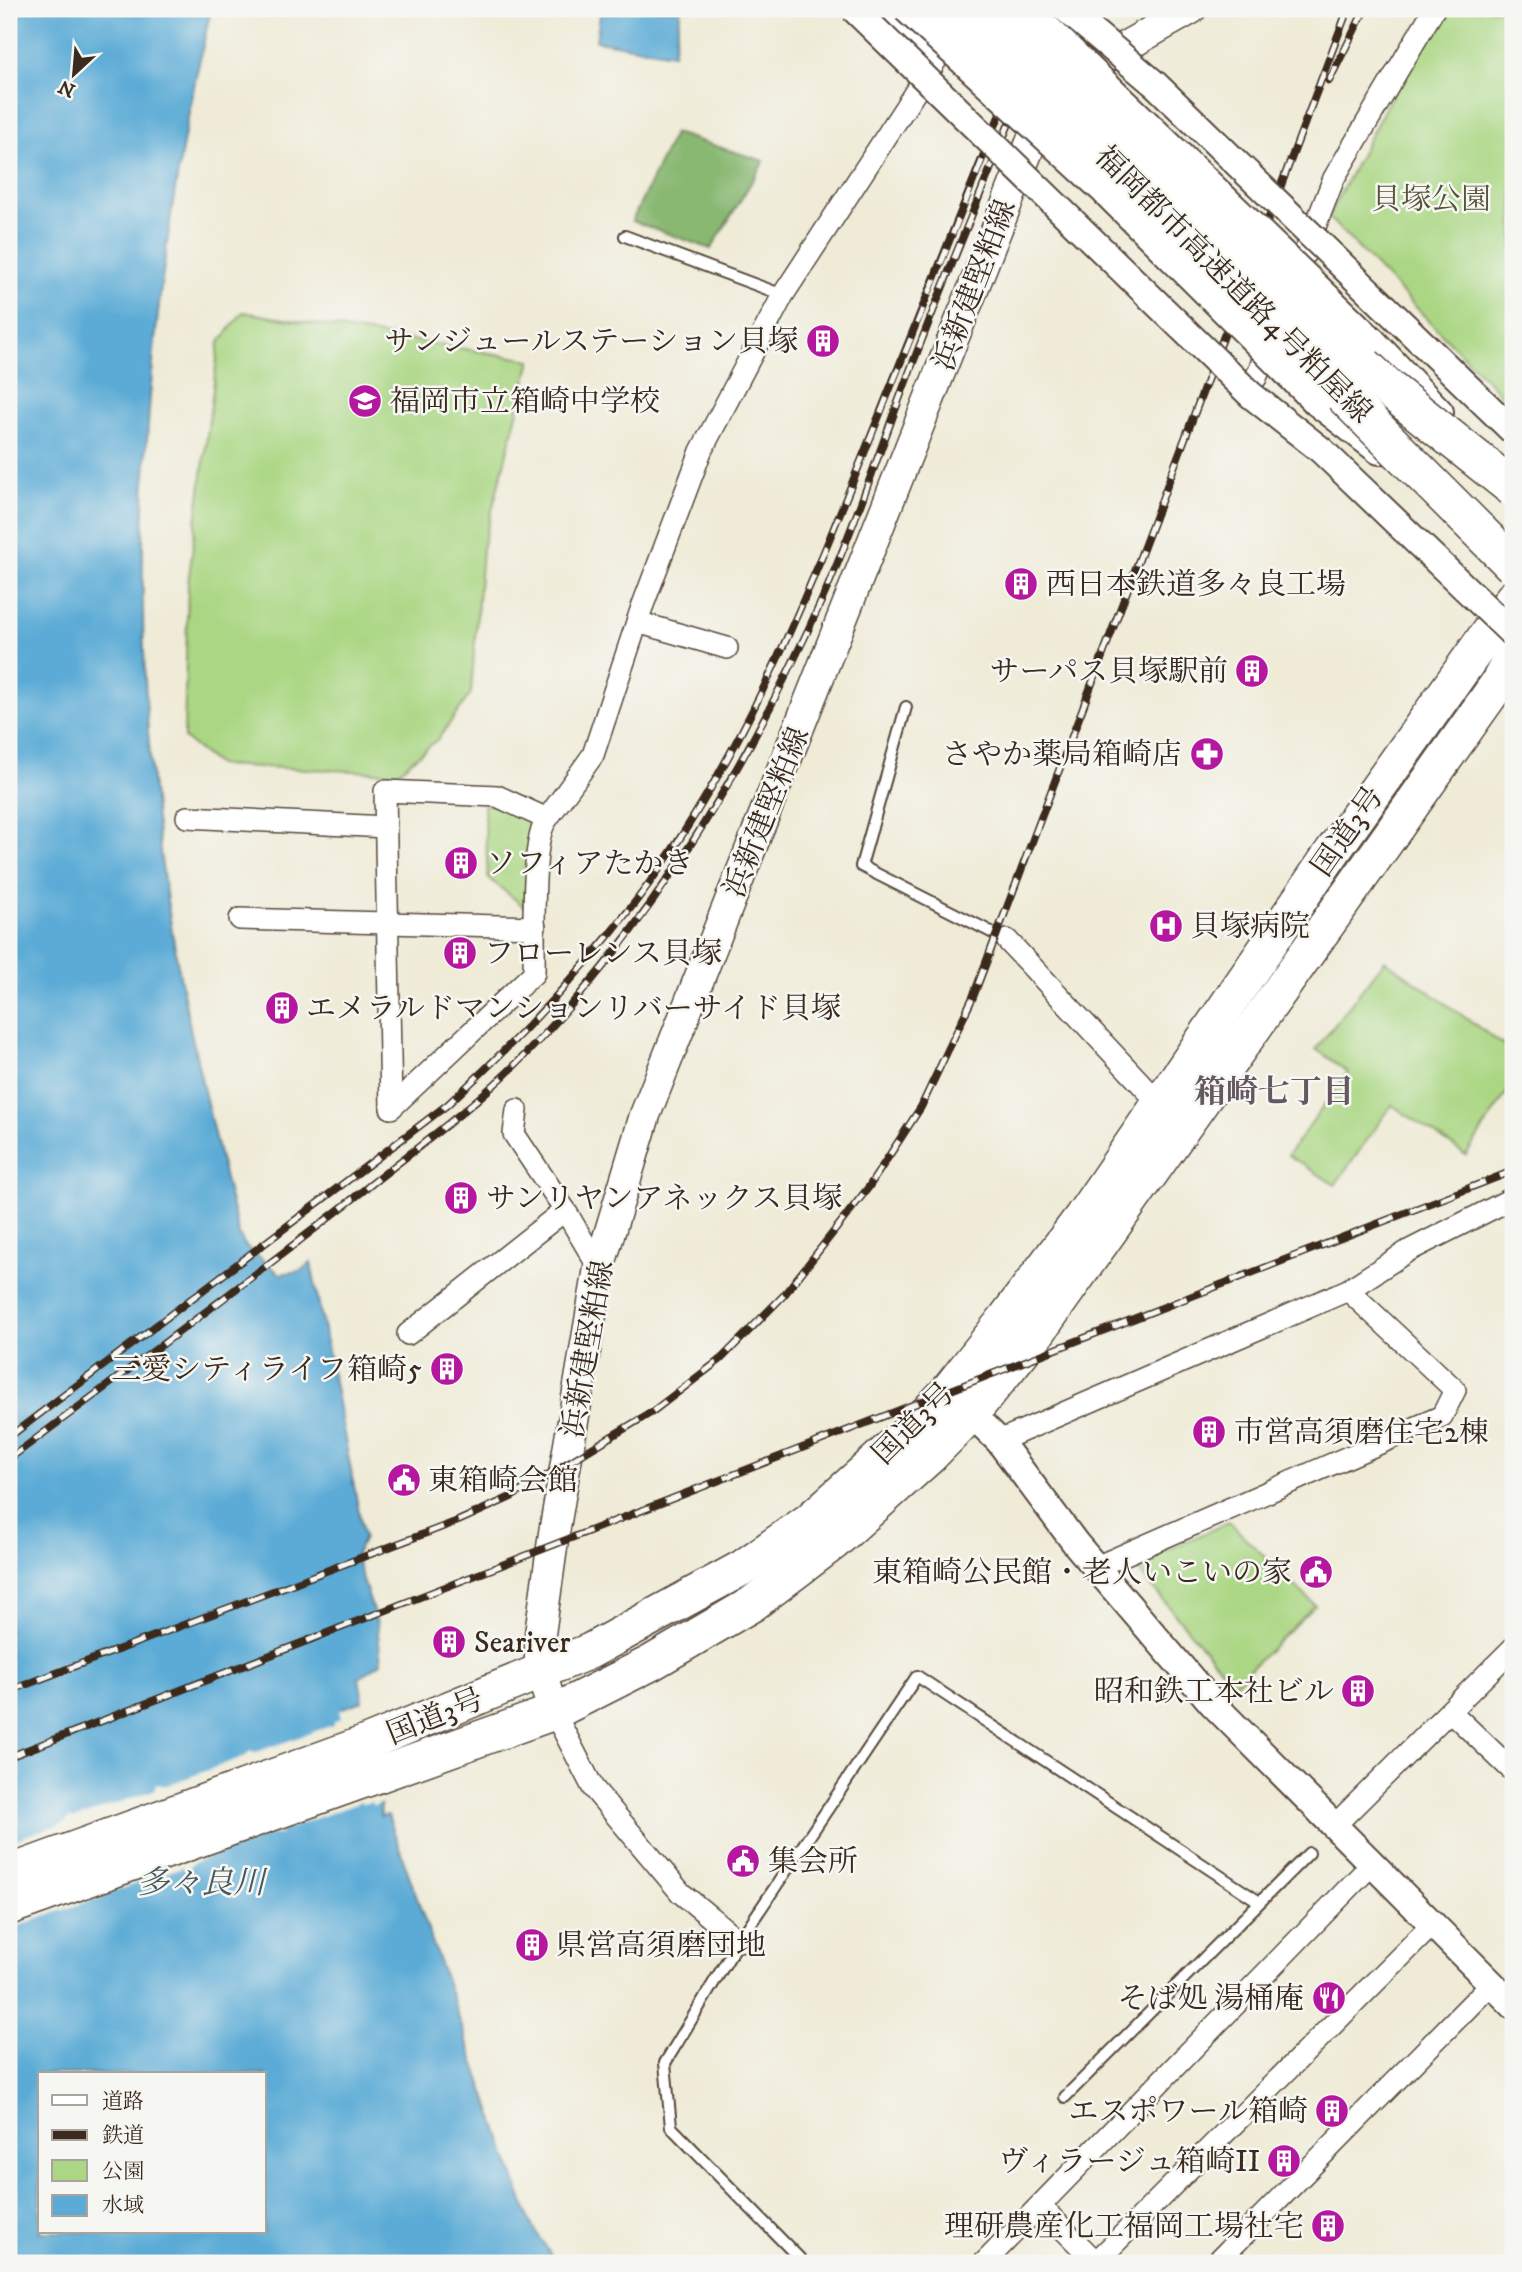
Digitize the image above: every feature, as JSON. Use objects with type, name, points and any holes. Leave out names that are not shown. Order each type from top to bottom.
[{"type":"highway","name":"福岡都市高速道路4号粕屋線","points":[[949,9],[1112,164],[1379,403]]},
{"type":"highway","name":"福岡都市高速道路4号粕屋線","points":[[988,9],[1379,403],[1513,565]]},
{"type":"highway","points":[[1379,403],[1513,489]]},
{"type":"highway","points":[[1379,403],[1513,586]]},
{"type":"highway","name":"国道3号","points":[[9,1907],[554,1712],[651,1663],[751,1604],[834,1542],[930,1455],[960,1402],[1159,1103],[1411,738],[1513,598]]},
{"type":"highway","name":"国道3号","points":[[9,1873],[366,1743],[590,1651],[742,1568],[810,1520],[910,1431],[960,1402],[1037,1333],[1489,695],[1513,655]]},
{"type":"main road","name":"浜新建堅粕線","points":[[554,1712],[540,1671],[540,1634],[554,1533],[598,1268],[645,1115],[1042,115],[1061,89],[1077,74],[1192,9]]},
{"type":"street","points":[[854,9],[1251,395],[1321,450],[1513,634]]},
{"type":"street","points":[[874,9],[932,67]]},
{"type":"street","points":[[906,9],[1104,191],[1317,403],[1513,556]]},
{"type":"street","points":[[547,819],[497,796],[385,791],[391,1108],[534,973],[537,855],[542,825],[547,819],[593,755],[637,622],[701,451],[783,295],[969,9]]},
{"type":"street","points":[[1028,9],[1372,340],[1513,489]]},
{"type":"street","points":[[1066,9],[1156,85],[1513,431]]},
{"type":"street","points":[[1256,377],[1334,178],[1434,9]]},
{"type":"street","points":[[637,622],[727,648]]},
{"type":"street","points":[[187,817],[386,827]]},
{"type":"street","points":[[240,919],[535,927]]},
{"type":"street","points":[[1007,940],[1159,1103]]},
{"type":"street","points":[[517,1110],[514,1134],[565,1210],[598,1268]]},
{"type":"street","points":[[999,1441],[1348,1290],[1408,1251],[1513,1198]]},
{"type":"street","points":[[408,1334],[565,1210]]},
{"type":"street","points":[[1096,1567],[1442,1416],[1455,1390],[1348,1290]]},
{"type":"street","points":[[960,1402],[999,1441],[1096,1567],[1212,1703],[1513,2005]]},
{"type":"street","points":[[1334,1826],[1513,1648]]},
{"type":"street","points":[[554,1712],[593,1788],[681,1893],[739,1941]]},
{"type":"street","points":[[1451,1712],[1513,1771]]},
{"type":"street","points":[[984,2263],[1372,1864]]},
{"type":"street","points":[[1040,2206],[1097,2263],[1433,1924]]},
{"type":"street","points":[[1216,2263],[1492,1984]]},
{"type":"lane","points":[[625,236],[783,295]]},
{"type":"lane","points":[[906,707],[861,866],[1007,940]]},
{"type":"lane","points":[[804,2263],[670,2127],[665,2063],[739,1941],[917,1676],[1258,1901]]},
{"type":"lane","points":[[1065,2097],[1258,1901],[1309,1853]]},
{"type":"green space","name":"貝塚公園","points":[[1444,9],[1513,9],[1513,407],[1328,217],[1387,104]]},
{"type":"green space","points":[[674,133],[764,161],[711,249],[632,221]]},
{"type":"green space","points":[[243,312],[531,360],[482,549],[471,693],[439,738],[397,773],[218,765],[184,738],[188,584],[219,343]]},
{"type":"green space","points":[[499,804],[533,819],[525,907],[488,878],[484,805]]},
{"type":"green space","points":[[1385,960],[1513,1052],[1513,1083],[1466,1155],[1392,1105],[1335,1185],[1288,1155],[1348,1072],[1316,1049]]},
{"type":"green space","points":[[1229,1522],[1315,1605],[1234,1685],[1134,1565]]},
{"type":"water","name":"多々良川","points":[[9,9],[211,9],[188,118],[169,229],[155,340],[146,452],[143,565],[145,677],[153,789],[167,900],[208,1110],[239,1235],[245,1245],[280,1274],[300,1271],[311,1263],[364,1538],[355,1556],[377,1623],[381,1663],[359,1678],[363,1701],[343,1708],[380,1803],[381,1816],[388,1815],[530,2222],[556,2263],[9,2263]]},
{"type":"water","points":[[601,9],[681,9],[673,54],[596,41]]},
{"type":"pier","points":[[362,1703],[347,1710],[383,1802],[373,1806],[371,1802],[361,1802],[281,1831],[280,1835],[273,1834],[193,1863],[187,1870],[182,1867],[102,1896],[100,1900],[94,1899],[13,1928],[9,1933],[9,1842],[66,1822],[70,1817],[74,1819],[154,1790],[156,1784],[165,1786],[246,1756],[250,1751],[254,1753],[333,1725],[333,1722],[341,1718],[339,1711]]},
{"type":"railway","points":[[9,1437],[447,1105],[546,1007],[636,901],[706,797],[791,629],[886,400],[1042,9]]},
{"type":"railway","points":[[9,1459],[280,1256],[483,1095],[566,1010],[654,900],[730,781],[764,720],[825,593],[946,278],[1056,9]]},
{"type":"railway","points":[[9,1691],[458,1521],[511,1497],[652,1412],[721,1359],[784,1295],[868,1188],[921,1107],[973,997],[1348,9]]},
{"type":"railway","points":[[1329,81],[1365,9]]},
{"type":"railway","points":[[9,1757],[1513,1171]]},
{"type":"place","name":"サンジュールステーション貝塚","points":[[823,341]]},
{"type":"place","name":"福岡市立箱崎中学校","points":[[365,401]]},
{"type":"place","name":"西日本鉄道多々良工場","points":[[1021,584]]},
{"type":"place","name":"サーパス貝塚駅前","points":[[1252,671]]},
{"type":"place","name":"さやか薬局箱崎店","points":[[1207,754]]},
{"type":"place","name":"ソフィアたかき","points":[[461,863]]},
{"type":"place","name":"貝塚病院","points":[[1166,926]]},
{"type":"place","name":"フローレンス貝塚","points":[[460,953]]},
{"type":"place","name":"エメラルドマンションリバーサイド貝塚","points":[[282,1008]]},
{"type":"place","name":"サンリヤンアネックス貝塚","points":[[461,1198]]},
{"type":"place","name":"三愛シティライフ箱崎5","points":[[447,1369]]},
{"type":"place","name":"市営高須磨住宅2棟","points":[[1209,1432]]},
{"type":"place","name":"東箱崎会館","points":[[404,1480]]},
{"type":"place","name":"東箱崎公民館・老人いこいの家","points":[[1316,1572]]},
{"type":"place","name":"Seariver","points":[[449,1642]]},
{"type":"place","name":"昭和鉄工本社ビル","points":[[1358,1691]]},
{"type":"place","name":"集会所","points":[[743,1861]]},
{"type":"place","name":"県営高須磨団地","points":[[532,1945]]},
{"type":"place","name":"そば処 湯桶庵","points":[[1329,1998]]},
{"type":"place","name":"エスポワール箱崎","points":[[1332,2111]]},
{"type":"place","name":"ヴィラージュ箱崎II","points":[[1284,2161]]},
{"type":"place","name":"理研農産化工福岡工場社宅","points":[[1328,2226]]},
{"type":"district","name":"箱崎七丁目","points":[[1274,1091]]}]
